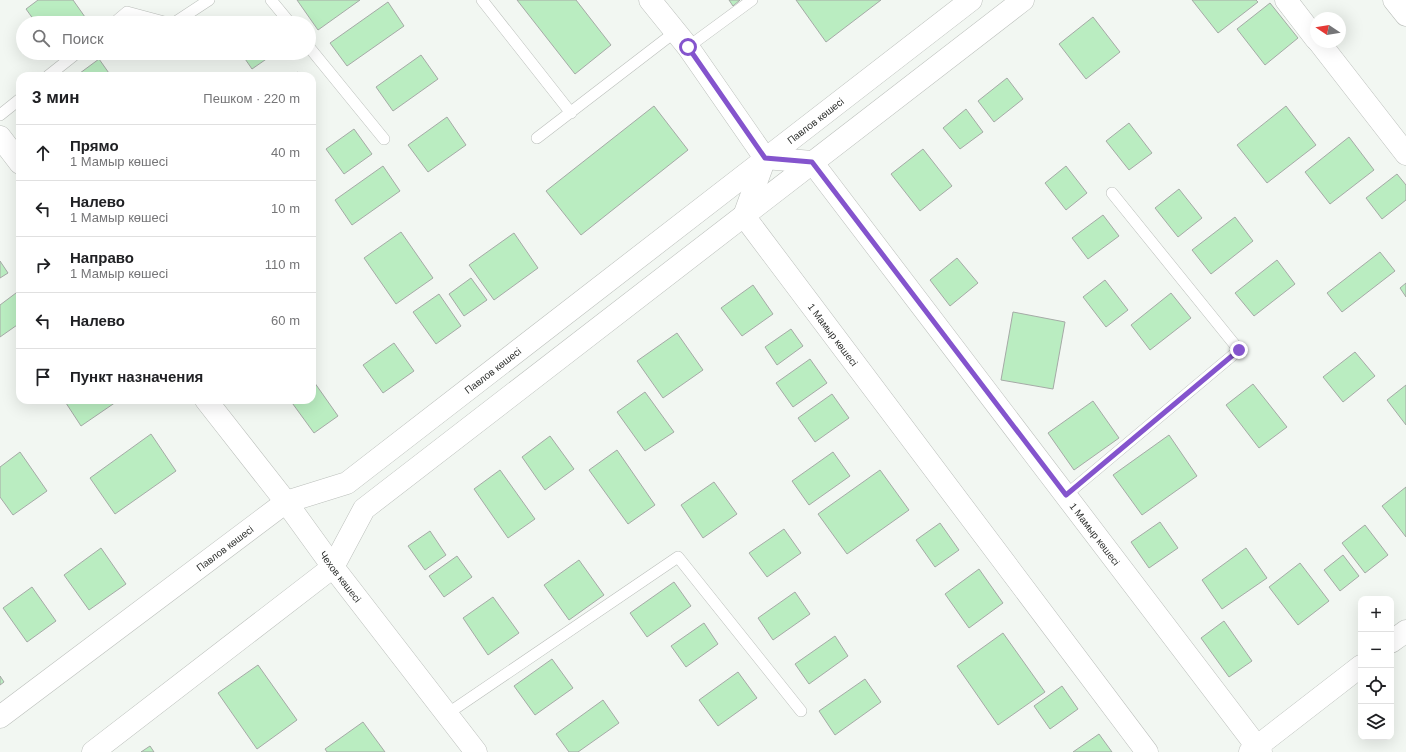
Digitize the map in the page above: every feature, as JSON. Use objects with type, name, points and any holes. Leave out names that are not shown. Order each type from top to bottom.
[{"type":"street","points":[[650,0],[682,40],[765,158]]},
{"type":"street","name":"Павлов көшесі","points":[[0,717],[286,502],[347,483],[971,0]]},
{"type":"street","points":[[93,752],[333,567],[364,510],[1023,0]]},
{"type":"street","points":[[1286,0],[1310,31]]},
{"type":"street","points":[[1394,0],[1406,15]]},
{"type":"street","points":[[1324,48],[1406,154]]},
{"type":"street","points":[[0,137],[16,158]]},
{"type":"street","points":[[765,158],[812,162]]},
{"type":"street","points":[[744,216],[765,158]]},
{"type":"street","name":"1 Мамыр көшесі","points":[[812,162],[1066,495],[1256,750]]},
{"type":"street","name":"1 Мамыр көшесі","points":[[744,216],[1147,752]]},
{"type":"street","name":"Чехов көшесі","points":[[209,404],[286,502],[333,567],[476,752]]},
{"type":"street","points":[[1394,640],[1406,631]]},
{"type":"street","points":[[1256,750],[1358,668]]},
{"type":"lane","points":[[185,16],[209,0]]},
{"type":"lane","points":[[272,0],[285,16]]},
{"type":"lane","points":[[482,0],[571,113]]},
{"type":"lane","points":[[537,138],[571,113],[682,40],[752,0]]},
{"type":"lane","points":[[122,16],[127,12],[142,16]]},
{"type":"lane","points":[[316,56],[384,139]]},
{"type":"lane","points":[[53,72],[68,60]]},
{"type":"lane","points":[[0,115],[16,102]]},
{"type":"lane","points":[[1066,495],[1239,350],[1112,193]]},
{"type":"lane","points":[[447,714],[678,558],[801,711]]},
{"type":"building","points":[[38,0],[73,0],[84,16],[31,16],[26,9]]},
{"type":"building","points":[[297,0],[360,0],[318,30],[316,27],[316,16],[308,16]]},
{"type":"building","points":[[517,0],[576,0],[611,45],[575,74]]},
{"type":"building","points":[[729,0],[740,0],[733,6]]},
{"type":"building","points":[[796,0],[881,0],[826,42]]},
{"type":"building","points":[[1192,0],[1256,0],[1258,2],[1218,33]]},
{"type":"building","points":[[388,2],[404,26],[347,66],[330,43]]},
{"type":"building","points":[[1270,3],[1298,38],[1265,65],[1237,29]]},
{"type":"building","points":[[1093,17],[1120,52],[1086,79],[1059,44]]},
{"type":"building","points":[[421,55],[438,79],[393,111],[376,87]]},
{"type":"building","points":[[100,60],[108,72],[81,72]]},
{"type":"building","points":[[246,60],[265,60],[252,69]]},
{"type":"building","points":[[1007,78],[1023,99],[994,122],[978,101]]},
{"type":"building","points":[[654,106],[688,150],[581,235],[546,191]]},
{"type":"building","points":[[1286,106],[1316,145],[1267,183],[1237,145]]},
{"type":"building","points":[[966,109],[983,132],[960,149],[943,128]]},
{"type":"building","points":[[447,117],[466,145],[428,172],[408,145]]},
{"type":"building","points":[[1129,123],[1152,153],[1129,170],[1106,141]]},
{"type":"building","points":[[354,129],[372,154],[344,174],[326,149]]},
{"type":"building","points":[[1349,137],[1374,170],[1330,204],[1305,172]]},
{"type":"building","points":[[923,149],[952,186],[920,211],[891,174]]},
{"type":"building","points":[[383,166],[400,191],[352,225],[335,200]]},
{"type":"building","points":[[1066,166],[1087,193],[1066,210],[1045,183]]},
{"type":"building","points":[[1397,174],[1406,185],[1406,200],[1382,219],[1366,198]]},
{"type":"building","points":[[1179,189],[1202,218],[1178,237],[1155,208]]},
{"type":"building","points":[[1103,215],[1119,236],[1088,259],[1072,238]]},
{"type":"building","points":[[1235,217],[1253,241],[1211,274],[1192,250]]},
{"type":"building","points":[[401,232],[433,278],[396,304],[364,258]]},
{"type":"building","points":[[514,233],[538,268],[494,300],[469,265]]},
{"type":"building","points":[[1380,252],[1395,271],[1342,312],[1327,293]]},
{"type":"building","points":[[957,258],[978,283],[950,306],[930,280]]},
{"type":"building","points":[[1277,260],[1295,284],[1254,316],[1235,293]]},
{"type":"building","points":[[0,261],[8,273],[0,278]]},
{"type":"building","points":[[471,278],[487,300],[464,316],[449,294]]},
{"type":"building","points":[[1105,280],[1128,310],[1106,327],[1083,297]]},
{"type":"building","points":[[1406,283],[1406,297],[1400,288]]},
{"type":"building","points":[[753,285],[773,314],[742,336],[721,308]]},
{"type":"building","points":[[16,293],[16,326],[0,337],[0,305]]},
{"type":"building","points":[[1171,293],[1191,318],[1150,350],[1131,325]]},
{"type":"building","points":[[439,294],[461,326],[436,344],[413,312]]},
{"type":"building","points":[[1013,312],[1065,322],[1053,389],[1001,380]]},
{"type":"building","points":[[791,329],[803,346],[777,365],[765,347]]},
{"type":"building","points":[[677,333],[703,370],[663,398],[637,361]]},
{"type":"building","points":[[394,343],[414,371],[383,393],[363,365]]},
{"type":"building","points":[[1355,352],[1375,376],[1343,402],[1323,377]]},
{"type":"building","points":[[810,359],[827,383],[793,407],[776,383]]},
{"type":"building","points":[[1253,384],[1287,427],[1259,448],[1226,405]]},
{"type":"building","points":[[316,385],[338,416],[314,433],[293,404],[316,404]]},
{"type":"building","points":[[1406,385],[1406,425],[1387,400]]},
{"type":"building","points":[[645,392],[674,432],[645,451],[617,412]]},
{"type":"building","points":[[832,394],[849,418],[815,442],[798,418]]},
{"type":"building","points":[[1093,401],[1119,438],[1074,470],[1048,433]]},
{"type":"building","points":[[67,404],[113,404],[81,426]]},
{"type":"building","points":[[151,434],[176,471],[115,514],[90,478]]},
{"type":"building","points":[[1169,435],[1197,476],[1142,515],[1113,475]]},
{"type":"building","points":[[550,436],[574,469],[545,490],[522,457]]},
{"type":"building","points":[[617,450],[655,505],[628,524],[589,470]]},
{"type":"building","points":[[20,452],[47,491],[13,515],[0,497],[0,467]]},
{"type":"building","points":[[833,452],[850,476],[809,505],[792,481]]},
{"type":"building","points":[[500,470],[535,519],[508,538],[474,489]]},
{"type":"building","points":[[880,470],[909,510],[847,554],[818,514]]},
{"type":"building","points":[[714,482],[737,514],[703,538],[681,505]]},
{"type":"building","points":[[1406,487],[1406,537],[1382,506]]},
{"type":"building","points":[[1160,522],[1178,548],[1149,568],[1131,542]]},
{"type":"building","points":[[940,523],[959,550],[935,567],[916,540]]},
{"type":"building","points":[[1365,525],[1388,555],[1365,573],[1342,543]]},
{"type":"building","points":[[784,529],[801,553],[767,577],[749,553]]},
{"type":"building","points":[[430,531],[446,555],[425,570],[408,546]]},
{"type":"building","points":[[101,548],[126,584],[89,610],[64,575]]},
{"type":"building","points":[[1246,548],[1267,578],[1222,609],[1202,580]]},
{"type":"building","points":[[1343,555],[1359,576],[1340,591],[1324,570]]},
{"type":"building","points":[[457,556],[472,577],[444,597],[429,576]]},
{"type":"building","points":[[579,560],[604,595],[569,620],[544,585]]},
{"type":"building","points":[[1300,563],[1329,601],[1298,625],[1269,587]]},
{"type":"building","points":[[979,569],[1003,603],[969,628],[945,594]]},
{"type":"building","points":[[674,582],[691,606],[647,637],[630,613]]},
{"type":"building","points":[[32,587],[56,621],[27,642],[3,608]]},
{"type":"building","points":[[795,592],[810,614],[773,640],[758,618]]},
{"type":"building","points":[[493,597],[519,633],[488,655],[463,618]]},
{"type":"building","points":[[1224,621],[1252,661],[1229,677],[1201,638]]},
{"type":"building","points":[[704,623],[718,644],[686,667],[671,646]]},
{"type":"building","points":[[1003,633],[1045,692],[998,725],[957,666]]},
{"type":"building","points":[[835,636],[848,656],[809,684],[795,664]]},
{"type":"building","points":[[552,659],[573,688],[535,715],[514,686]]},
{"type":"building","points":[[258,665],[297,720],[257,749],[218,693]]},
{"type":"building","points":[[738,672],[757,698],[718,726],[699,700]]},
{"type":"building","points":[[0,676],[4,682],[0,685]]},
{"type":"building","points":[[865,679],[881,702],[835,735],[819,711]]},
{"type":"building","points":[[1062,686],[1078,709],[1050,729],[1034,706]]},
{"type":"building","points":[[603,700],[619,723],[578,752],[569,752],[556,734]]},
{"type":"building","points":[[363,722],[385,752],[327,752],[325,749]]},
{"type":"building","points":[[1099,734],[1112,752],[1073,752]]},
{"type":"building","points":[[150,746],[154,752],[141,752]]},
{"type":"route","points":[[688,47],[765,158],[812,162],[1066,495],[1239,350]]}]
